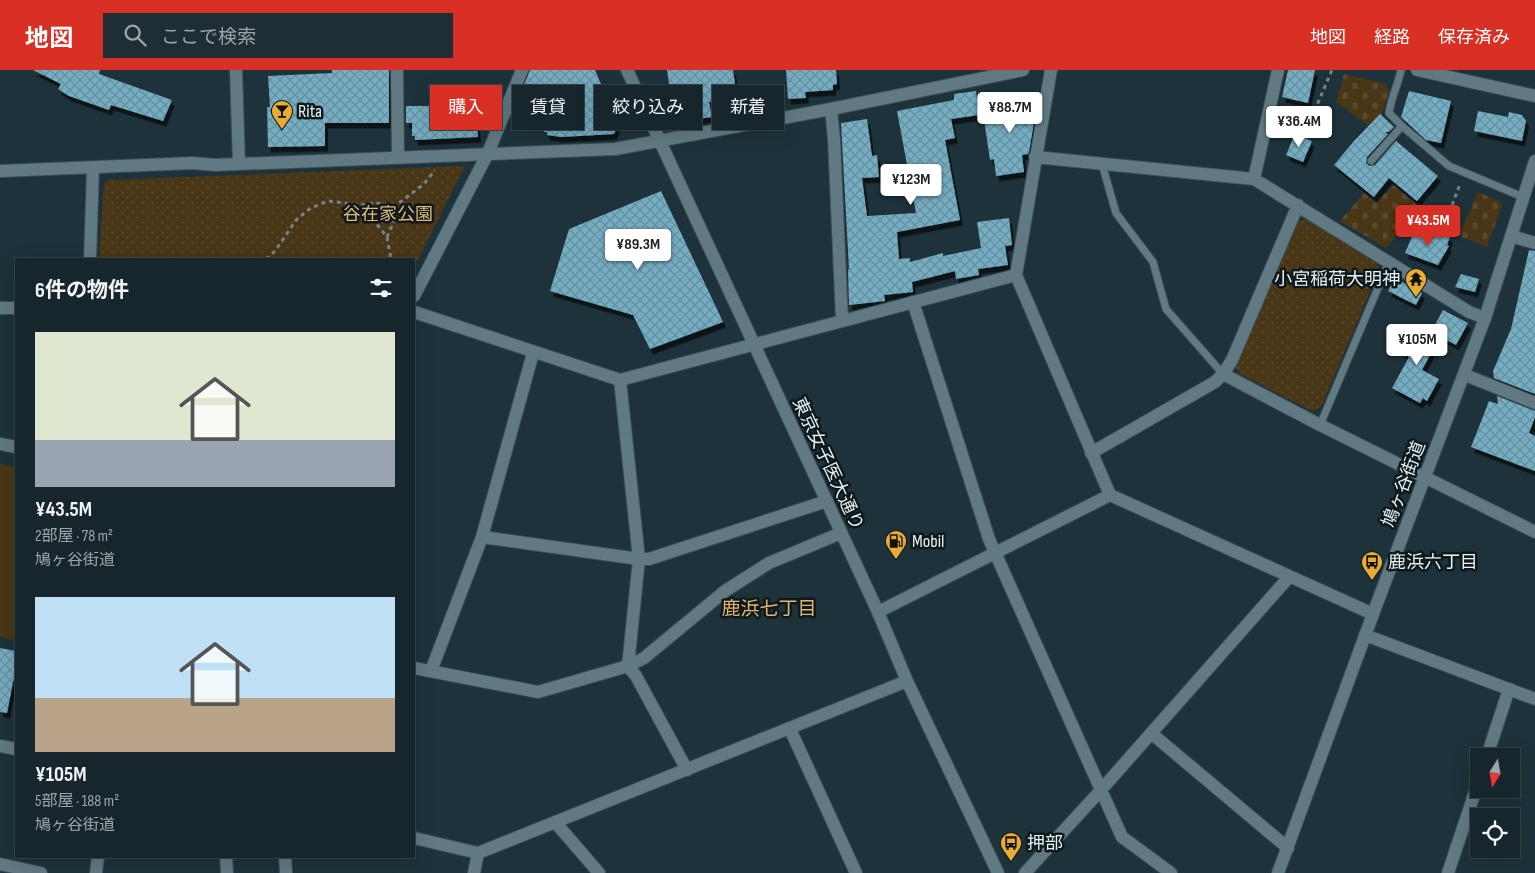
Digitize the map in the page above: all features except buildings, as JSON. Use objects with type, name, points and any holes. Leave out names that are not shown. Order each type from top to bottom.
[{"type":"street","points":[[236,70],[239,164]]},
{"type":"street","points":[[397,70],[398,157]]},
{"type":"street","points":[[415,294],[488,153],[522,70]]},
{"type":"street","name":"東京女子医大通り","points":[[627,70],[998,873]]},
{"type":"street","points":[[0,171],[193,163],[215,165],[615,149],[831,109],[1023,70]]},
{"type":"street","points":[[1051,70],[1016,275],[1110,495],[1373,614]]},
{"type":"street","points":[[1254,179],[1278,70]]},
{"type":"street","points":[[1417,70],[1535,96]]},
{"type":"street","points":[[831,109],[842,320]]},
{"type":"street","points":[[1035,157],[1254,179],[1469,312],[1485,318]]},
{"type":"street","name":"鳩ヶ谷街道","points":[[1278,873],[1365,635],[1465,375],[1535,161]]},
{"type":"street","points":[[90,258],[93,168]]},
{"type":"street","points":[[1091,452],[1215,382],[1223,374],[1232,360],[1298,205]]},
{"type":"street","points":[[1511,236],[1535,243]]},
{"type":"street","points":[[415,312],[533,353],[620,380],[1016,275]]},
{"type":"street","points":[[913,302],[988,539],[1122,837],[1171,873]]},
{"type":"street","points":[[0,308],[15,308]]},
{"type":"street","points":[[431,671],[482,537],[533,353]]},
{"type":"street","points":[[1223,374],[1320,425],[1535,532]]},
{"type":"street","points":[[1465,375],[1535,403]]},
{"type":"street","points":[[620,380],[639,559],[628,666],[636,676],[687,770]]},
{"type":"street","points":[[0,444],[15,447]]},
{"type":"street","points":[[878,612],[1110,495]]},
{"type":"street","points":[[482,537],[649,559],[827,501]]},
{"type":"street","points":[[415,668],[538,692],[628,666],[644,658],[725,591],[769,563],[841,533]]},
{"type":"street","points":[[1025,873],[1289,577]]},
{"type":"street","points":[[1365,635],[1535,699]]},
{"type":"street","points":[[415,838],[478,852],[908,681]]},
{"type":"street","points":[[1490,748],[1509,689]]},
{"type":"street","points":[[790,729],[856,873]]},
{"type":"street","points":[[1151,733],[1288,848]]},
{"type":"street","points":[[0,746],[15,749]]},
{"type":"street","points":[[1448,873],[1473,798]]},
{"type":"street","points":[[556,822],[599,873]]},
{"type":"street","points":[[474,873],[478,852]]},
{"type":"street","points":[[96,873],[98,858]]},
{"type":"street","points":[[226,858],[227,873]]},
{"type":"street","points":[[285,858],[286,873]]},
{"type":"street","points":[[0,864],[41,873]]},
{"type":"lane","points":[[1401,70],[1389,113],[1449,166],[1523,197]]},
{"type":"lane","points":[[1371,161],[1402,126]]},
{"type":"lane","points":[[1102,164],[1116,213],[1154,262],[1166,309],[1223,374]]},
{"type":"lane","points":[[1320,425],[1389,262]]},
{"type":"path","points":[[1306,134],[1332,70]]},
{"type":"path","points":[[267,258],[275,252],[297,219],[311,208],[328,201],[361,205],[376,203],[395,206],[424,184],[439,165]]},
{"type":"path","points":[[1441,234],[1464,173]]},
{"type":"path","points":[[361,205],[387,237],[391,258]]},
{"type":"path","points":[[387,237],[394,221],[395,206]]},
{"type":"green space","points":[[1344,74],[1386,84],[1389,91],[1381,116],[1368,125],[1336,102]]},
{"type":"green space","name":"谷在家公園","points":[[465,166],[415,266],[415,258],[99,258],[104,184],[109,180]]},
{"type":"green space","points":[[1394,185],[1419,207],[1386,248],[1340,221],[1364,193],[1376,202]]},
{"type":"green space","points":[[1478,192],[1499,201],[1502,205],[1487,247],[1459,236]]},
{"type":"green space","points":[[1306,219],[1376,261],[1379,270],[1321,407],[1312,411],[1239,373],[1235,366],[1299,221]]},
{"type":"green space","points":[[0,464],[15,467],[15,640],[0,637]]},
{"type":"place","name":"Rita","points":[[282,130]]},
{"type":"place","name":"小宮稲荷大明神","points":[[1416,298]]},
{"type":"place","name":"Mobil","points":[[896,560]]},
{"type":"place","name":"鹿浜六丁目","points":[[1372,581]]},
{"type":"place","name":"押部","points":[[1011,862]]},
{"type":"district","name":"鹿浜七丁目","points":[[769,609]]}]
